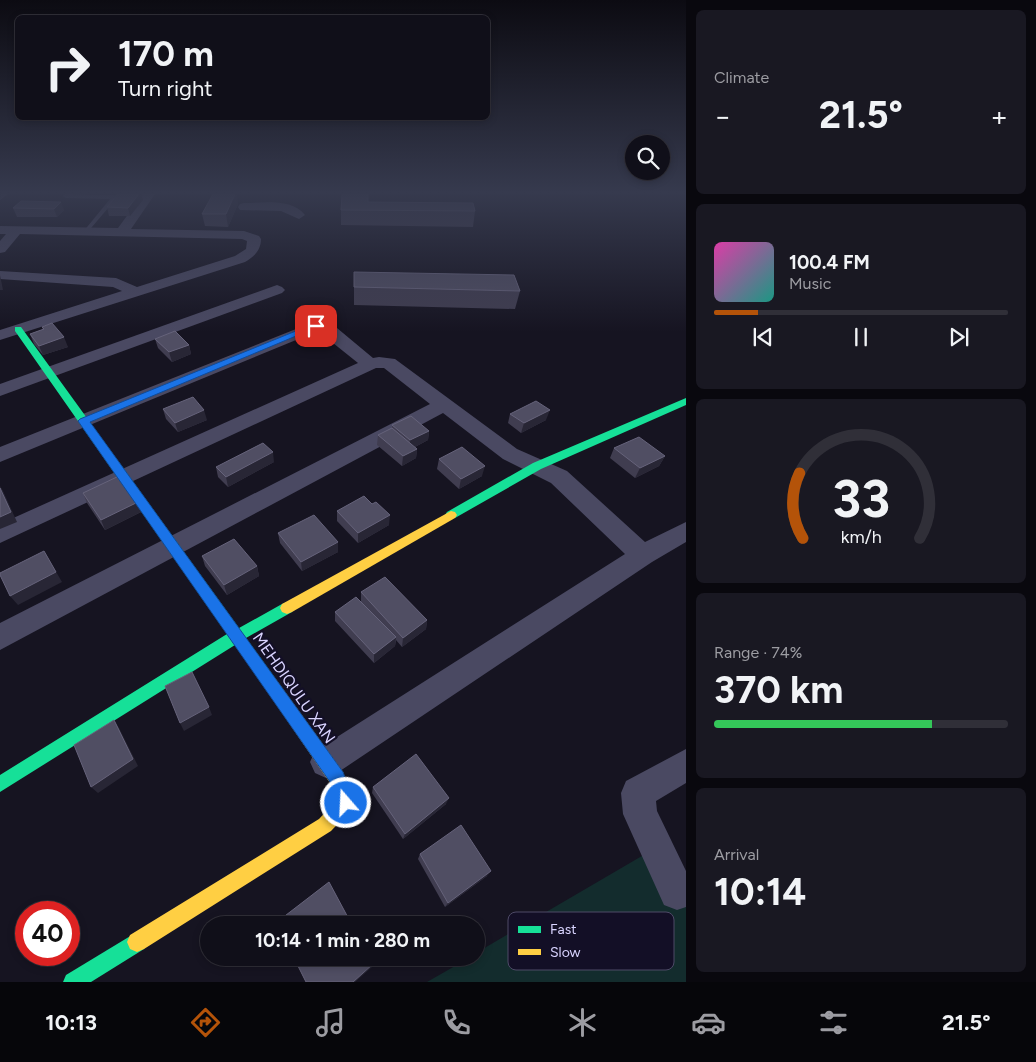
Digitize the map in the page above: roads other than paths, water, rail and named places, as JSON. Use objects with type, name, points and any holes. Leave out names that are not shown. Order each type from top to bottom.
[{"type":"street","points":[[0,335],[240,259],[251,253],[255,246],[254,240]]},
{"type":"street","points":[[0,274],[116,283],[136,292]]},
{"type":"street","points":[[0,390],[277,290]]},
{"type":"street","points":[[0,455],[316,326],[324,327],[370,364]]},
{"type":"street","name":"MEHDIQULU XAN","points":[[18,329],[326,762],[337,778],[346,803],[325,825],[73,982]]},
{"type":"street","points":[[0,534],[370,364],[379,362],[389,363],[510,454],[559,476],[643,555]]},
{"type":"street","points":[[0,784],[236,636],[536,466],[686,401]]},
{"type":"street","points":[[0,637],[445,404]]},
{"type":"street","points":[[326,762],[643,555],[686,531]]},
{"type":"street","points":[[677,892],[640,814],[638,792],[686,765]]}]
